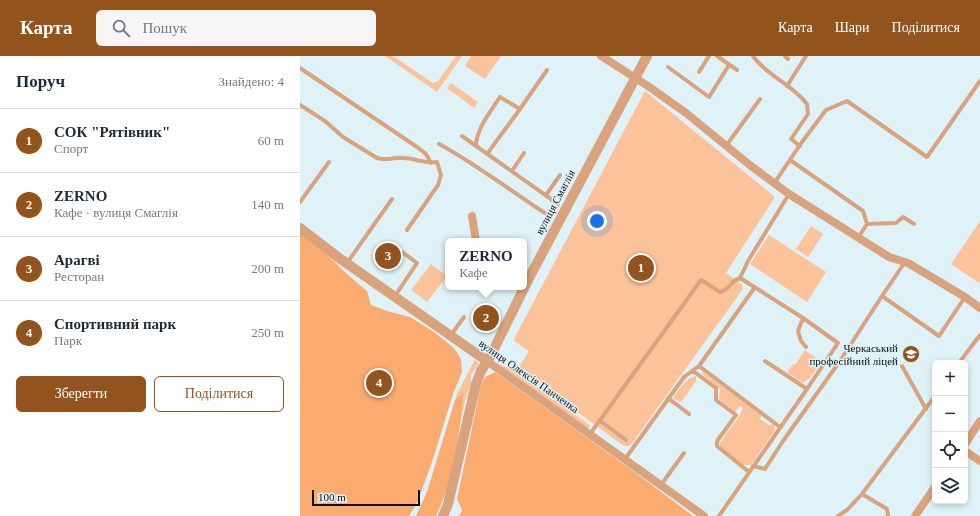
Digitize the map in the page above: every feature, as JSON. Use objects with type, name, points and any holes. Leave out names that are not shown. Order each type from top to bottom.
[{"type":"street","points":[[602,56],[686,113],[751,166],[775,182],[789,194],[889,257],[905,262],[965,297],[980,308]]},
{"type":"street","name":"вулиця Смаглія","points":[[527,277],[647,56]]},
{"type":"street","points":[[472,216],[476,238]]},
{"type":"street","name":"вулиця Олексія Панченка","points":[[300,228],[347,263],[488,361],[704,516]]},
{"type":"street","name":"вулиця Смаглія","points":[[443,516],[448,504],[476,384],[521,290]]},
{"type":"street","points":[[968,439],[980,421]]},
{"type":"street","points":[[968,453],[980,461]]},
{"type":"street","points":[[915,516],[932,491]]},
{"type":"lane","points":[[699,72],[708,56]]},
{"type":"lane","points":[[717,56],[737,70]]},
{"type":"lane","points":[[753,56],[768,72],[787,86],[807,104],[808,114],[791,139],[800,146]]},
{"type":"lane","points":[[787,86],[806,56]]},
{"type":"lane","points":[[668,67],[709,97],[729,65]]},
{"type":"lane","points":[[300,68],[417,147],[426,154],[431,163]]},
{"type":"lane","points":[[487,154],[547,70]]},
{"type":"lane","points":[[775,182],[826,110],[847,100],[926,157],[980,81]]},
{"type":"lane","points":[[476,146],[476,139],[484,121],[500,97],[520,109]]},
{"type":"lane","points":[[726,146],[760,99]]},
{"type":"lane","points":[[300,105],[325,121],[343,137],[375,157],[383,160],[403,158],[420,162],[438,162],[441,175],[439,183],[407,230]]},
{"type":"lane","points":[[462,136],[558,204]]},
{"type":"lane","points":[[439,144],[463,157],[551,217]]},
{"type":"lane","points":[[512,171],[524,153]]},
{"type":"lane","points":[[790,160],[863,211],[867,224],[858,238]]},
{"type":"lane","points":[[300,202],[329,162]]},
{"type":"lane","points":[[546,195],[560,174]]},
{"type":"lane","points":[[590,434],[701,280],[720,292],[726,290],[735,279],[740,278],[748,261],[789,194]]},
{"type":"lane","points":[[347,263],[392,199]]},
{"type":"lane","points":[[867,224],[896,223],[904,217],[914,224]]},
{"type":"lane","points":[[394,296],[418,263],[402,252]]},
{"type":"lane","points":[[753,466],[765,469],[782,441],[840,361],[905,262]]},
{"type":"lane","points":[[719,516],[838,343],[803,318],[740,278]]},
{"type":"lane","points":[[625,459],[684,377],[699,366],[755,287]]},
{"type":"lane","points":[[882,296],[939,336],[965,297]]},
{"type":"lane","points":[[450,335],[464,317]]},
{"type":"lane","points":[[803,318],[798,331],[801,341],[806,347]]},
{"type":"lane","points":[[961,360],[980,335]]},
{"type":"lane","points":[[766,361],[807,389]]},
{"type":"lane","points":[[699,366],[780,427]]},
{"type":"lane","points":[[902,366],[926,409]]},
{"type":"lane","points":[[693,371],[716,388],[716,400],[736,415],[717,441],[717,446],[749,472]]},
{"type":"lane","points":[[668,398],[689,414]]},
{"type":"lane","points":[[838,516],[847,510],[862,494],[932,400]]},
{"type":"lane","points":[[599,420],[626,440]]},
{"type":"lane","points":[[661,485],[684,453]]},
{"type":"lane","points":[[862,494],[887,509],[888,516]]},
{"type":"shaded area","points":[[385,56],[393,56],[433,83],[438,81],[456,56],[462,56],[437,92]]},
{"type":"shaded area","points":[[471,56],[501,56],[485,79],[465,66]]},
{"type":"shaded area","points":[[451,83],[478,102],[474,108],[447,88]]},
{"type":"shaded area","points":[[645,91],[775,197],[726,273],[742,284],[743,289],[630,446],[624,446],[518,369],[529,351],[514,341]]},
{"type":"shaded area","points":[[980,221],[980,282],[979,283],[951,264]]},
{"type":"shaded area","points":[[811,226],[823,234],[808,257],[796,249]]},
{"type":"shaded area","points":[[300,233],[325,253],[367,291],[371,305],[410,317],[434,332],[454,348],[461,359],[462,372],[453,394],[434,456],[418,501],[409,516],[300,516]]},
{"type":"shaded area","points":[[769,235],[826,272],[807,302],[750,264]]},
{"type":"shaded area","points":[[431,264],[445,274],[445,279],[427,302],[411,290]]},
{"type":"shaded area","points":[[805,350],[822,362],[810,378],[803,383],[787,372],[793,364],[795,365]]},
{"type":"shaded area","points":[[475,359],[479,364],[471,374],[471,383],[465,401],[459,429],[464,394],[455,400]]},
{"type":"shaded area","points":[[498,364],[510,368],[591,426],[586,428],[500,367]]},
{"type":"shaded area","points":[[495,372],[636,473],[693,516],[459,516],[462,510],[457,499],[481,385],[485,377]]},
{"type":"shaded area","points":[[703,372],[762,415],[760,419],[769,425],[774,424],[774,432],[751,465],[743,465],[719,446],[743,408],[740,406],[735,412],[719,399],[720,389],[702,374]]},
{"type":"shaded area","points":[[696,376],[696,381],[682,401],[680,402],[673,398],[685,382]]},
{"type":"shaded area","points":[[464,393],[455,456],[442,502],[436,516],[416,516],[427,492],[455,400]]},
{"type":"place","name":"Арагві","points":[[388,256]]},
{"type":"place","name":"СОК \"Рятівник\"","points":[[641,268]]},
{"type":"place","name":"ZERNO","points":[[486,318]]},
{"type":"place","name":"Черкаський професійний ліцей","points":[[911,354]]},
{"type":"place","name":"Спортивний парк","points":[[379,383]]}]
